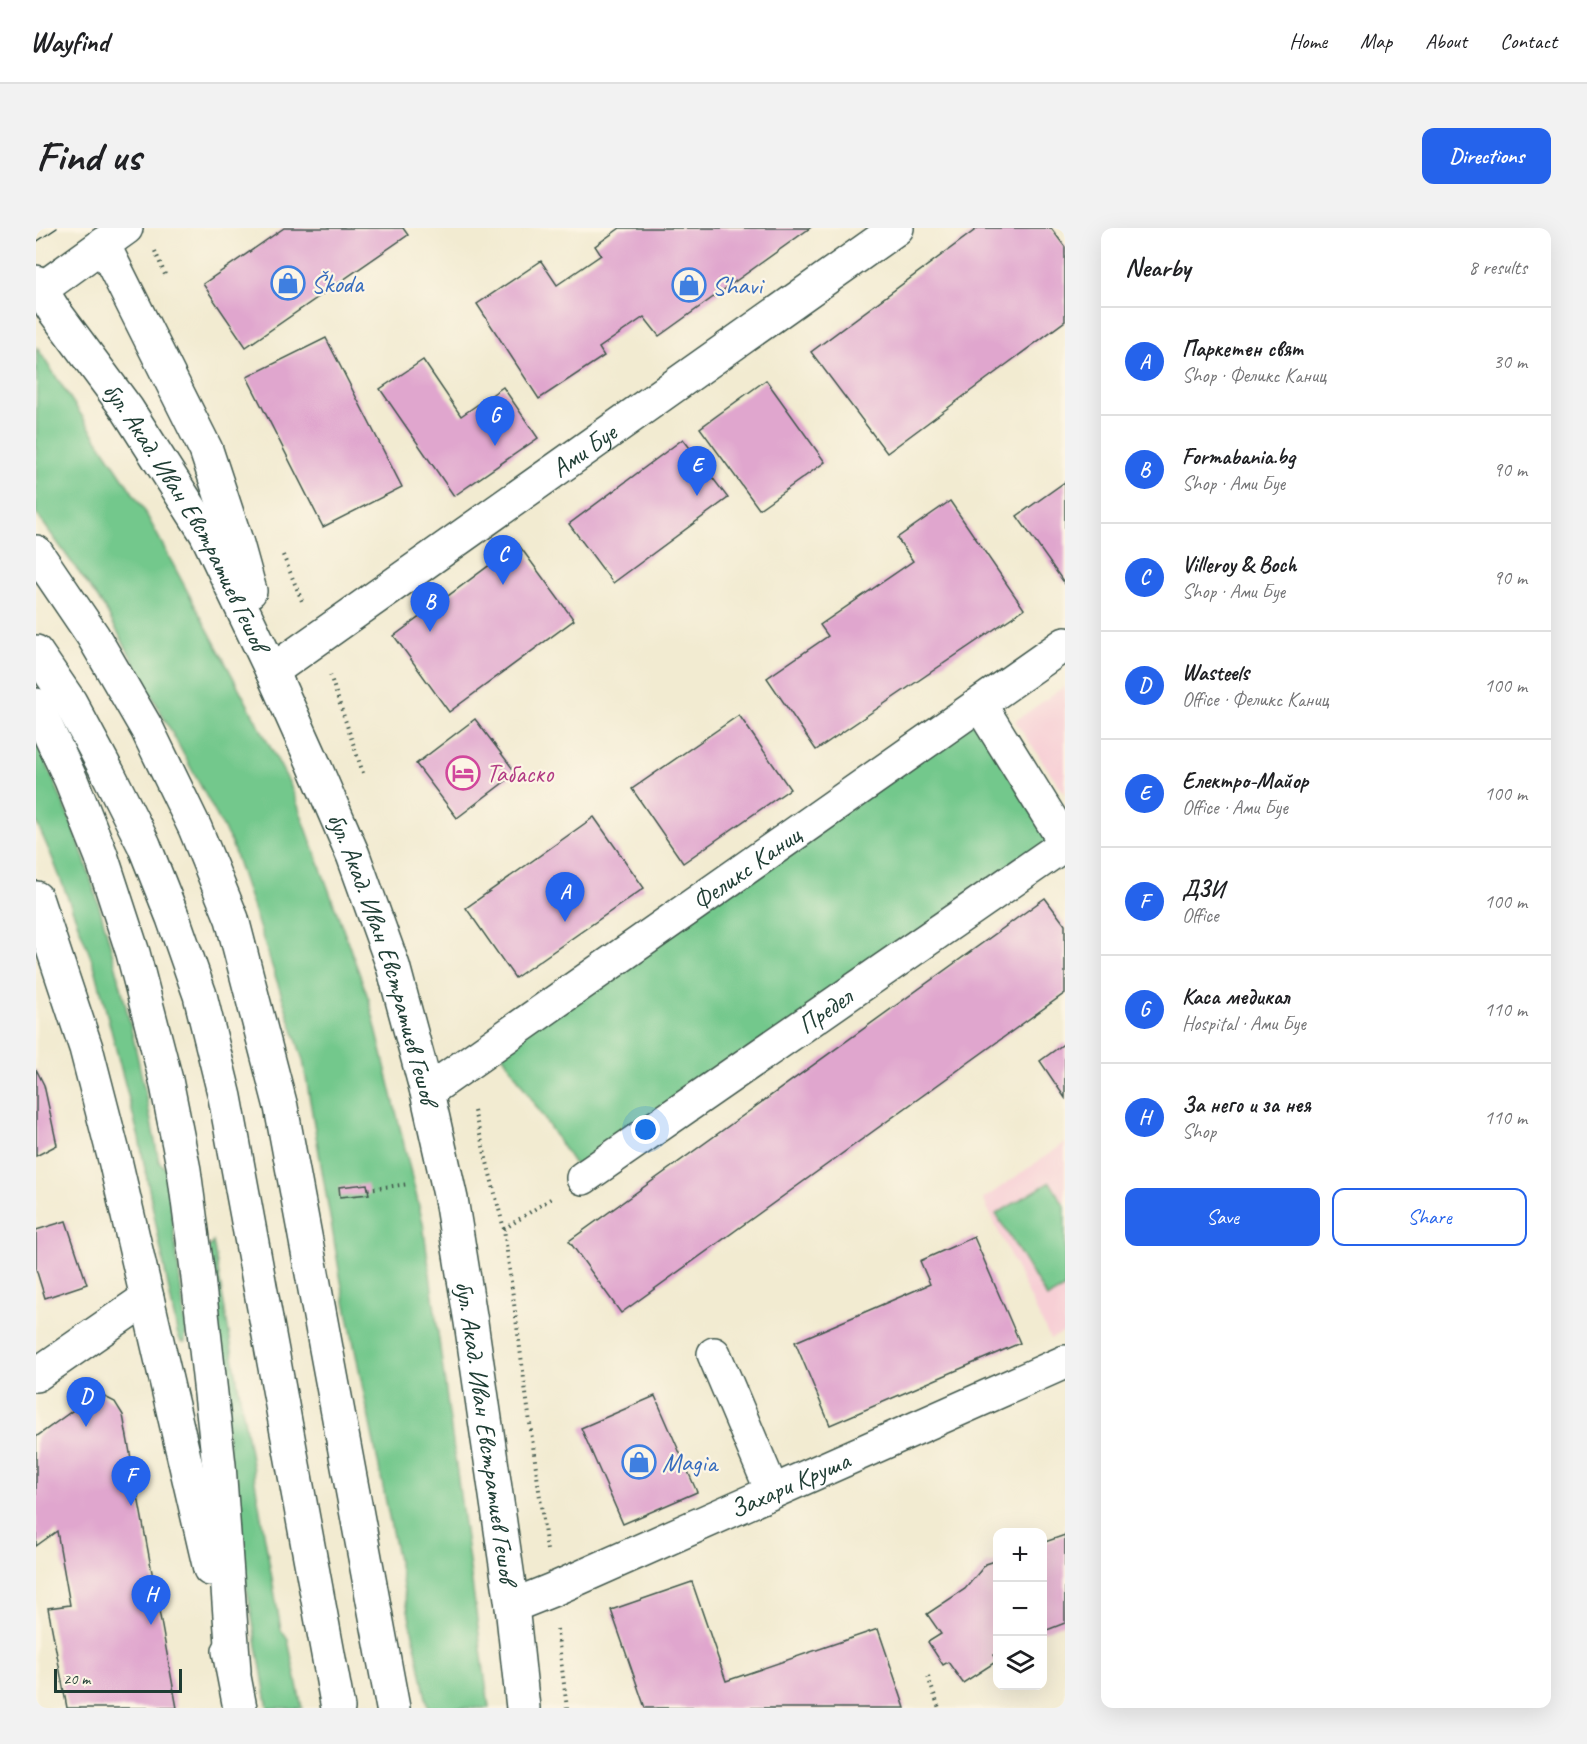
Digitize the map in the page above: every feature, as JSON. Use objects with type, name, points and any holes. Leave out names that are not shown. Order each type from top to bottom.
[{"type":"main road","name":"Ами Буе","points":[[272,671],[897,228]]},
{"type":"main road","points":[[38,288],[115,236],[206,450],[237,544],[272,671]]},
{"type":"main road","name":"бул. Акад. Иван Евстратиев Гешов","points":[[38,288],[127,409],[206,533],[272,671],[353,855],[393,966],[427,1092],[451,1199],[512,1606],[522,1708]]},
{"type":"main road","points":[[36,552],[93,636],[147,729],[195,828],[232,919],[284,1117],[393,1708]]},
{"type":"main road","name":"Феликс Каниц","points":[[427,1092],[1065,644]]},
{"type":"main road","points":[[36,652],[70,702],[144,845],[200,995],[225,1097],[338,1708]]},
{"type":"main road","points":[[36,705],[71,780],[101,855],[133,953],[173,1113],[184,1170],[219,1466],[234,1671]]},
{"type":"main road","points":[[980,705],[1065,843]]},
{"type":"main road","name":"Предел","points":[[583,1178],[1065,843]]},
{"type":"main road","points":[[36,898],[86,1048],[115,1160],[234,1671],[240,1708]]},
{"type":"main road","points":[[36,1375],[147,1298]]},
{"type":"main road","points":[[714,1354],[772,1491]]},
{"type":"main road","name":"Захари Круша","points":[[512,1606],[1065,1362]]},
{"type":"path","points":[[463,1068],[504,1229],[567,1708]]},
{"type":"path","points":[[504,1229],[583,1178]]},
{"type":"path","points":[[928,1677],[939,1708]]},
{"type":"shaded area","points":[[1065,686],[1065,794],[1015,721]]},
{"type":"shaded area","points":[[1065,1143],[1065,1332],[1050,1339],[983,1199]]},
{"type":"green space","points":[[37,348],[144,510],[290,784],[369,1000],[423,1223],[489,1708],[428,1708],[341,1281],[303,1060],[231,842],[104,607],[36,513]]},
{"type":"green space","points":[[980,705],[1065,842],[583,1178],[496,1045]]},
{"type":"green space","points":[[36,739],[73,828],[96,895],[126,1008],[159,1162],[166,1168],[186,1330],[185,1342],[181,1342],[177,1332],[139,1138],[95,968],[36,821]]},
{"type":"green space","points":[[1050,1182],[1065,1207],[1065,1288],[1047,1298],[996,1214]]},
{"type":"green space","points":[[213,1242],[281,1630],[288,1640],[302,1708],[268,1708],[238,1538],[207,1250]]},
{"type":"building","points":[[284,228],[403,228],[408,235],[246,347],[203,284]]},
{"type":"building","points":[[620,228],[810,228],[659,336],[644,317],[599,348],[604,356],[539,399],[477,304],[541,261],[557,285],[601,255],[595,246]]},
{"type":"building","points":[[978,228],[1051,228],[1065,247],[1065,321],[887,453],[811,352]]},
{"type":"building","points":[[326,338],[402,487],[323,527],[247,377]]},
{"type":"building","points":[[423,360],[461,416],[503,387],[538,438],[454,496],[380,389]]},
{"type":"building","points":[[766,380],[825,462],[759,509],[700,428]]},
{"type":"building","points":[[683,439],[728,498],[613,583],[569,524]]},
{"type":"building","points":[[1065,482],[1065,584],[1017,516]]},
{"type":"building","points":[[950,501],[1024,609],[816,750],[767,678],[828,636],[820,625],[913,561],[897,538]]},
{"type":"building","points":[[518,544],[574,620],[449,712],[394,636]]},
{"type":"building","points":[[739,715],[790,789],[683,863],[632,789]]},
{"type":"building","points":[[475,719],[516,773],[457,818],[416,764]]},
{"type":"building","points":[[594,817],[644,888],[515,978],[466,908]]},
{"type":"building","points":[[1045,898],[1065,925],[1065,993],[621,1313],[569,1241]]},
{"type":"building","points":[[1065,1043],[1065,1098],[1040,1061]]},
{"type":"building","points":[[36,1069],[44,1085],[57,1145],[36,1156]]},
{"type":"building","points":[[367,1184],[369,1194],[340,1197],[339,1187]]},
{"type":"building","points":[[66,1221],[87,1284],[45,1298],[36,1269],[36,1230]]},
{"type":"building","points":[[974,1237],[1020,1343],[830,1425],[795,1342],[930,1284],[920,1261]]},
{"type":"building","points":[[101,1395],[115,1402],[123,1415],[177,1708],[67,1708],[48,1608],[70,1605],[57,1531],[36,1546],[36,1437],[93,1396]]},
{"type":"building","points":[[655,1396],[697,1492],[623,1524],[581,1428]]},
{"type":"building","points":[[1065,1535],[1065,1623],[1047,1630],[1047,1582],[1047,1541]]},
{"type":"building","points":[[993,1562],[993,1664],[963,1683],[948,1662],[943,1665],[928,1642],[941,1634],[927,1614],[965,1589],[986,1564]]},
{"type":"building","points":[[692,1582],[726,1681],[878,1629],[905,1708],[645,1708],[611,1610]]},
{"type":"tram line","points":[[36,242],[57,228]]},
{"type":"place","name":"Škoda","points":[[288,283]]},
{"type":"place","name":"Shavi","points":[[689,285]]},
{"type":"place","name":"Каса медикал","points":[[495,446]]},
{"type":"place","name":"Електро-Майор","points":[[697,496]]},
{"type":"place","name":"Villeroy & Boch","points":[[503,585]]},
{"type":"place","name":"Formabania.bg","points":[[430,632]]},
{"type":"place","name":"Табаско","points":[[463,773]]},
{"type":"place","name":"Паркетен свят","points":[[565,922]]},
{"type":"place","name":"Wasteels","points":[[86,1427]]},
{"type":"place","name":"Magia","points":[[639,1462]]},
{"type":"place","name":"ДЗИ","points":[[131,1506]]},
{"type":"place","name":"За него и за нея","points":[[151,1625]]}]
